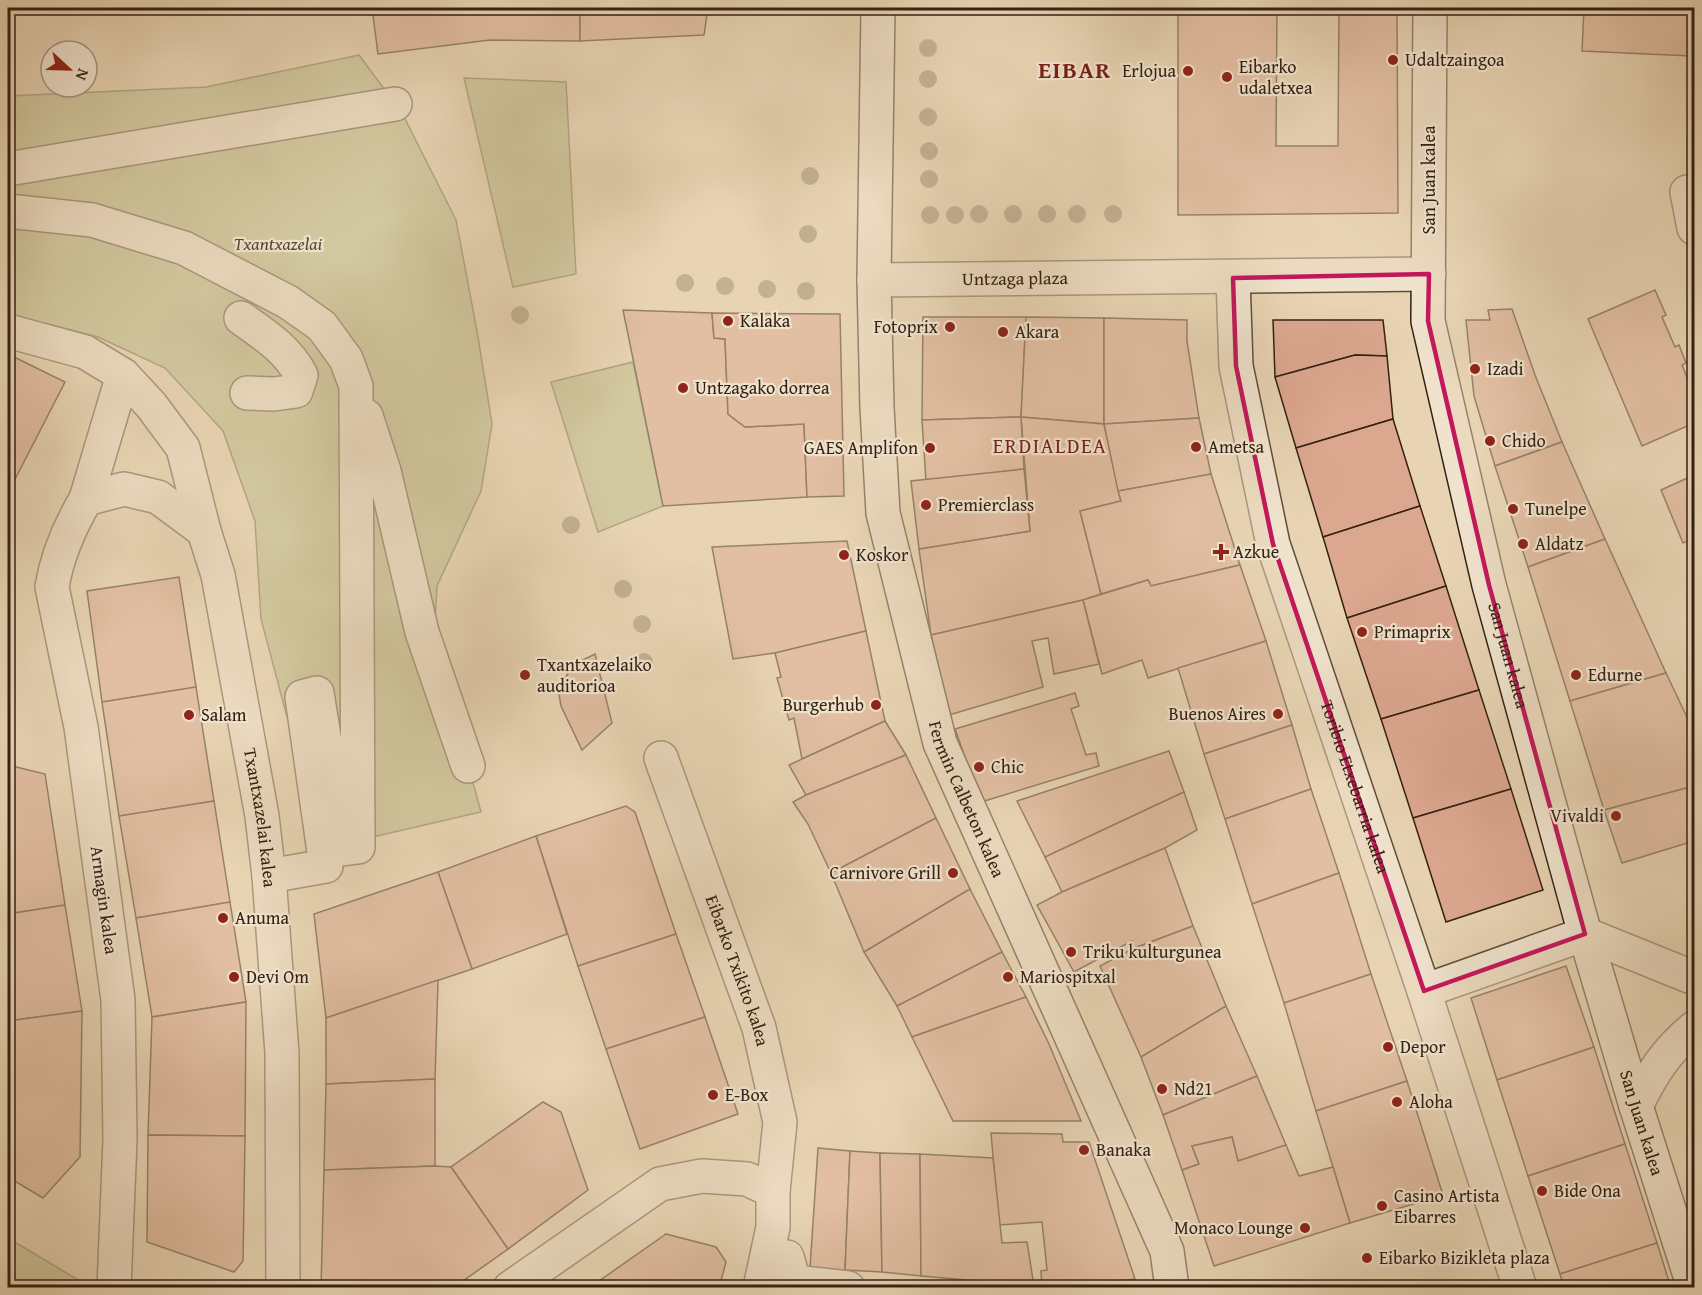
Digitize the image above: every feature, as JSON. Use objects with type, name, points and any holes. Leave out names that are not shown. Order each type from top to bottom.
[{"type":"street","points":[[874,280],[878,8]]},
{"type":"street","name":"San Juan kalea","points":[[1430,8],[1428,321],[1489,585],[1585,934],[1636,1106],[1694,1287]]},
{"type":"street","points":[[8,169],[395,104]]},
{"type":"street","points":[[1687,192],[1695,228]]},
{"type":"street","points":[[8,211],[92,220],[184,248],[288,302],[322,326],[346,359],[356,386],[384,471],[422,632],[468,766]]},
{"type":"street","name":"Untzaga plaza","points":[[874,280],[1233,278],[1377,273],[1429,274]]},
{"type":"street","name":"Toribio Etxebarria kalea","points":[[1233,278],[1236,366],[1273,544],[1424,991],[1520,1287]]},
{"type":"street","name":"Fermin Calbeton kalea","points":[[874,280],[877,408],[883,513],[940,743],[1167,1251],[1172,1287]]},
{"type":"street","points":[[241,318],[285,352],[301,375],[296,391],[274,394],[247,393]]},
{"type":"street","name":"Txantxazelai kalea","points":[[8,331],[85,352],[123,375],[151,405],[183,448],[204,531],[218,575],[262,816],[269,876],[282,1053],[283,1287]]},
{"type":"street","points":[[80,509],[123,375]]},
{"type":"street","points":[[269,876],[326,866],[302,697],[317,693],[342,849],[358,847],[356,386]]},
{"type":"street","points":[[80,509],[124,489],[158,497],[204,531]]},
{"type":"street","name":"Armagin kalea","points":[[80,509],[55,569],[52,587],[81,727],[118,1000],[120,1139],[114,1287]]},
{"type":"street","name":"Eibarko Txikito kalea","points":[[661,758],[759,1028],[780,1122],[773,1191],[773,1227],[760,1287]]},
{"type":"street","points":[[1424,991],[1585,934],[1695,978]]},
{"type":"street","points":[[1636,1106],[1652,1073],[1678,1041],[1695,1028]]},
{"type":"street","points":[[510,1287],[660,1184],[702,1176],[747,1179],[773,1191]]},
{"type":"street","points":[[768,1254],[787,1257],[794,1282],[848,1287]]},
{"type":"highlighted area","points":[[1429,274],[1428,321],[1489,585],[1585,934],[1424,991],[1273,544],[1236,366],[1233,278]]},
{"type":"green space","name":"Txantxazelai","points":[[359,55],[402,113],[456,220],[492,424],[481,491],[437,586],[434,639],[481,812],[316,850],[291,732],[261,619],[255,521],[223,431],[165,368],[98,337],[8,317],[8,96],[39,95],[39,99],[99,99],[99,92],[206,87]]},
{"type":"green space","points":[[464,78],[566,82],[576,274],[513,287]]},
{"type":"green space","points":[[633,362],[663,506],[598,532],[551,382]]},
{"type":"green space","points":[[8,1238],[90,1287],[8,1287]]},
{"type":"building","points":[[372,8],[580,8],[580,41],[490,40],[378,54]]},
{"type":"building","points":[[580,8],[708,8],[704,35],[580,41]]},
{"type":"building","name":"Eibarko udaletxea","points":[[1178,8],[1277,8],[1276,146],[1338,146],[1339,8],[1397,8],[1398,213],[1178,215]]},
{"type":"building","points":[[1584,8],[1680,8],[1680,14],[1693,14],[1691,56],[1582,51]]},
{"type":"building","points":[[1655,290],[1666,315],[1662,317],[1675,347],[1679,345],[1686,363],[1682,365],[1694,395],[1694,423],[1642,446],[1588,319]]},
{"type":"building","points":[[1512,309],[1562,442],[1495,466],[1474,396],[1466,320],[1490,320],[1488,310]]},
{"type":"building","name":"Untzagako dorrea","points":[[623,310],[712,313],[714,338],[725,339],[728,414],[745,427],[804,424],[807,497],[663,506]]},
{"type":"building","name":"Untzagako dorrea","points":[[712,313],[840,314],[844,496],[807,497],[804,424],[745,427],[728,414],[725,339],[714,338]]},
{"type":"building","points":[[923,317],[1026,317],[1021,417],[922,420]]},
{"type":"building","points":[[1026,317],[1104,318],[1104,424],[1021,417]]},
{"type":"building","points":[[1104,318],[1187,320],[1187,341],[1199,418],[1104,424]]},
{"type":"building","points":[[1273,320],[1383,320],[1387,356],[1355,355],[1275,377]]},
{"type":"building","points":[[8,354],[65,382],[8,493]]},
{"type":"building","points":[[1355,355],[1387,356],[1393,419],[1296,448],[1275,377]]},
{"type":"building","points":[[1021,417],[1104,424],[1121,501],[1080,511],[1101,594],[931,635],[919,549],[1030,531]]},
{"type":"building","points":[[1021,417],[1024,469],[926,481],[922,420]]},
{"type":"building","points":[[1199,418],[1211,474],[1118,491],[1104,424]]},
{"type":"building","points":[[1393,419],[1420,506],[1323,537],[1296,448]]},
{"type":"building","points":[[1562,442],[1605,539],[1528,567],[1495,466]]},
{"type":"building","points":[[1024,469],[1030,531],[919,549],[911,481]]},
{"type":"building","points":[[1211,474],[1240,565],[1151,586],[1148,580],[1101,594],[1080,511],[1121,501],[1118,491]]},
{"type":"building","points":[[1694,475],[1694,538],[1683,543],[1661,490]]},
{"type":"building","points":[[1420,506],[1446,586],[1347,618],[1323,537]]},
{"type":"building","points":[[1605,539],[1666,673],[1570,701],[1528,567]]},
{"type":"building","points":[[847,541],[866,631],[775,653],[733,659],[712,547]]},
{"type":"building","points":[[1240,565],[1266,641],[1148,678],[1142,660],[1102,674],[1083,600],[1148,580],[1151,586]]},
{"type":"building","points":[[179,577],[196,687],[102,702],[87,591]]},
{"type":"building","points":[[1446,586],[1479,690],[1381,719],[1347,618]]},
{"type":"building","points":[[1083,600],[1099,664],[1054,674],[1048,638],[1032,641],[1043,687],[949,715],[931,635]]},
{"type":"building","points":[[866,631],[885,721],[802,759],[794,718],[789,720],[777,678],[781,677],[775,653]]},
{"type":"building","points":[[1266,641],[1292,725],[1204,754],[1178,668]]},
{"type":"building","points":[[595,654],[612,723],[582,750],[561,706],[558,689],[574,664]]},
{"type":"building","points":[[1666,673],[1694,732],[1694,786],[1604,810],[1570,701]]},
{"type":"building","points":[[196,687],[214,801],[119,816],[102,702]]},
{"type":"building","points":[[1479,690],[1511,789],[1413,818],[1381,719]]},
{"type":"building","points":[[1075,693],[1079,706],[1071,709],[1086,755],[1096,753],[1099,766],[981,802],[955,729]]},
{"type":"building","points":[[885,721],[906,755],[806,795],[789,765]]},
{"type":"building","points":[[1292,725],[1311,789],[1225,819],[1204,754]]},
{"type":"building","points":[[1169,751],[1184,792],[1045,857],[1017,801]]},
{"type":"building","points":[[906,755],[936,818],[831,873],[808,824],[793,802]]},
{"type":"building","points":[[8,765],[45,774],[65,905],[8,914]]},
{"type":"building","points":[[1694,786],[1694,841],[1622,863],[1604,810]]},
{"type":"building","points":[[1311,789],[1339,873],[1252,904],[1225,819]]},
{"type":"building","points":[[1511,789],[1543,890],[1446,922],[1413,818]]},
{"type":"building","points":[[1184,792],[1197,830],[1165,848],[1062,892],[1045,857]]},
{"type":"building","points":[[214,801],[230,902],[136,918],[119,816]]},
{"type":"building","points":[[626,806],[635,812],[676,934],[578,966],[536,836]]},
{"type":"building","points":[[936,818],[970,889],[864,952],[831,873]]},
{"type":"building","points":[[536,836],[567,934],[472,969],[438,872]]},
{"type":"building","points":[[1165,848],[1193,926],[1132,949],[1132,941],[1074,972],[1037,905]]},
{"type":"building","points":[[438,872],[472,969],[326,1018],[314,914]]},
{"type":"building","points":[[1339,873],[1371,974],[1284,1003],[1252,904]]},
{"type":"building","points":[[970,889],[1002,952],[897,1006],[864,952]]},
{"type":"building","points":[[230,902],[246,1002],[152,1017],[136,918]]},
{"type":"building","points":[[65,905],[82,1011],[8,1021],[8,914]]},
{"type":"building","points":[[1193,926],[1226,1006],[1141,1057],[1100,966],[1132,949]]},
{"type":"building","points":[[676,934],[705,1017],[606,1049],[578,966]]},
{"type":"building","points":[[1002,952],[1026,997],[912,1037],[897,1006]]},
{"type":"building","points":[[1566,966],[1594,1047],[1497,1080],[1471,998]]},
{"type":"building","points":[[1371,974],[1407,1081],[1316,1111],[1284,1003]]},
{"type":"building","points":[[438,980],[435,1079],[326,1084],[326,1018]]},
{"type":"building","points":[[1026,997],[1049,1044],[1081,1121],[953,1121],[912,1037]]},
{"type":"building","points":[[246,1002],[245,1136],[148,1135],[152,1017]]},
{"type":"building","points":[[1226,1006],[1257,1076],[1163,1115],[1141,1057]]},
{"type":"building","points":[[82,1011],[80,1157],[43,1198],[8,1177],[8,1021]]},
{"type":"building","points":[[705,1017],[738,1114],[640,1149],[606,1049]]},
{"type":"building","points":[[1594,1047],[1625,1144],[1528,1176],[1497,1080]]},
{"type":"building","points":[[1257,1076],[1286,1145],[1238,1161],[1232,1137],[1192,1146],[1199,1164],[1182,1170],[1163,1115]]},
{"type":"building","points":[[435,1079],[435,1166],[324,1170],[326,1084]]},
{"type":"building","points":[[1407,1081],[1443,1195],[1350,1223],[1316,1111]]},
{"type":"building","points":[[543,1102],[561,1112],[588,1190],[508,1249],[451,1167]]},
{"type":"building","points":[[991,1133],[1062,1134],[1063,1142],[1089,1142],[1135,1279],[1067,1288],[1042,1288],[1041,1271],[1047,1270],[1042,1222],[999,1225]]},
{"type":"building","points":[[148,1135],[245,1136],[243,1261],[234,1272],[147,1242]]},
{"type":"building","points":[[1232,1137],[1238,1161],[1286,1145],[1299,1176],[1333,1167],[1350,1223],[1214,1266],[1182,1170],[1199,1164],[1192,1146]]},
{"type":"building","points":[[1625,1144],[1657,1243],[1560,1274],[1528,1176]]},
{"type":"building","points":[[818,1148],[850,1151],[845,1270],[810,1268]]},
{"type":"building","points":[[850,1151],[880,1153],[882,1272],[845,1270]]},
{"type":"building","points":[[880,1153],[920,1154],[921,1276],[882,1272]]},
{"type":"building","points":[[920,1154],[993,1158],[1002,1243],[1027,1242],[1034,1286],[921,1276]]},
{"type":"building","points":[[451,1167],[508,1249],[453,1288],[321,1288],[324,1170]]},
{"type":"building","points":[[666,1234],[716,1247],[726,1262],[719,1288],[589,1288]]},
{"type":"building","points":[[1657,1243],[1671,1288],[1564,1288],[1560,1274]]},
{"type":"place","name":"Udaltzaingoa","points":[[1393,60]]},
{"type":"place","name":"Erlojua","points":[[1188,71]]},
{"type":"place","name":"Eibarko udaletxea","points":[[1227,77]]},
{"type":"place","name":"Kalaka","points":[[728,321]]},
{"type":"place","name":"Fotoprix","points":[[950,327]]},
{"type":"place","name":"Akara","points":[[1003,332]]},
{"type":"place","name":"Izadi","points":[[1475,369]]},
{"type":"place","name":"Untzagako dorrea","points":[[683,388]]},
{"type":"place","name":"Chido","points":[[1490,441]]},
{"type":"place","name":"Ametsa","points":[[1196,447]]},
{"type":"place","name":"GAES Amplifon","points":[[930,448]]},
{"type":"place","name":"Premierclass","points":[[926,505]]},
{"type":"place","name":"Tunelpe","points":[[1513,509]]},
{"type":"place","name":"Aldatz","points":[[1523,544]]},
{"type":"place","name":"Azkue","points":[[1221,552]]},
{"type":"place","name":"Koskor","points":[[844,555]]},
{"type":"place","name":"Primaprix","points":[[1362,632]]},
{"type":"place","name":"Txantxazelaiko auditorioa","points":[[525,675]]},
{"type":"place","name":"Edurne","points":[[1576,675]]},
{"type":"place","name":"Burgerhub","points":[[876,705]]},
{"type":"place","name":"Buenos Aires","points":[[1278,714]]},
{"type":"place","name":"Salam","points":[[189,715]]},
{"type":"place","name":"Chic","points":[[979,767]]},
{"type":"place","name":"Vivaldi","points":[[1616,816]]},
{"type":"place","name":"Carnivore Grill","points":[[953,873]]},
{"type":"place","name":"Anuma","points":[[223,918]]},
{"type":"place","name":"Triku kulturgunea","points":[[1071,952]]},
{"type":"place","name":"Devi Om","points":[[234,977]]},
{"type":"place","name":"Mariospitxal","points":[[1008,977]]},
{"type":"place","name":"Depor","points":[[1388,1047]]},
{"type":"place","name":"Nd21","points":[[1162,1089]]},
{"type":"place","name":"E-Box","points":[[713,1095]]},
{"type":"place","name":"Aloha","points":[[1397,1102]]},
{"type":"place","name":"Banaka","points":[[1084,1150]]},
{"type":"place","name":"Bide Ona","points":[[1542,1191]]},
{"type":"place","name":"Casino Artista Eibarres","points":[[1382,1206]]},
{"type":"place","name":"Monaco Lounge","points":[[1305,1228]]},
{"type":"place","name":"Eibarko Bizikleta plaza","points":[[1367,1258]]},
{"type":"district","name":"EIBAR","points":[[1075,70]]},
{"type":"district","name":"ERDIALDEA","points":[[1050,446]]}]
